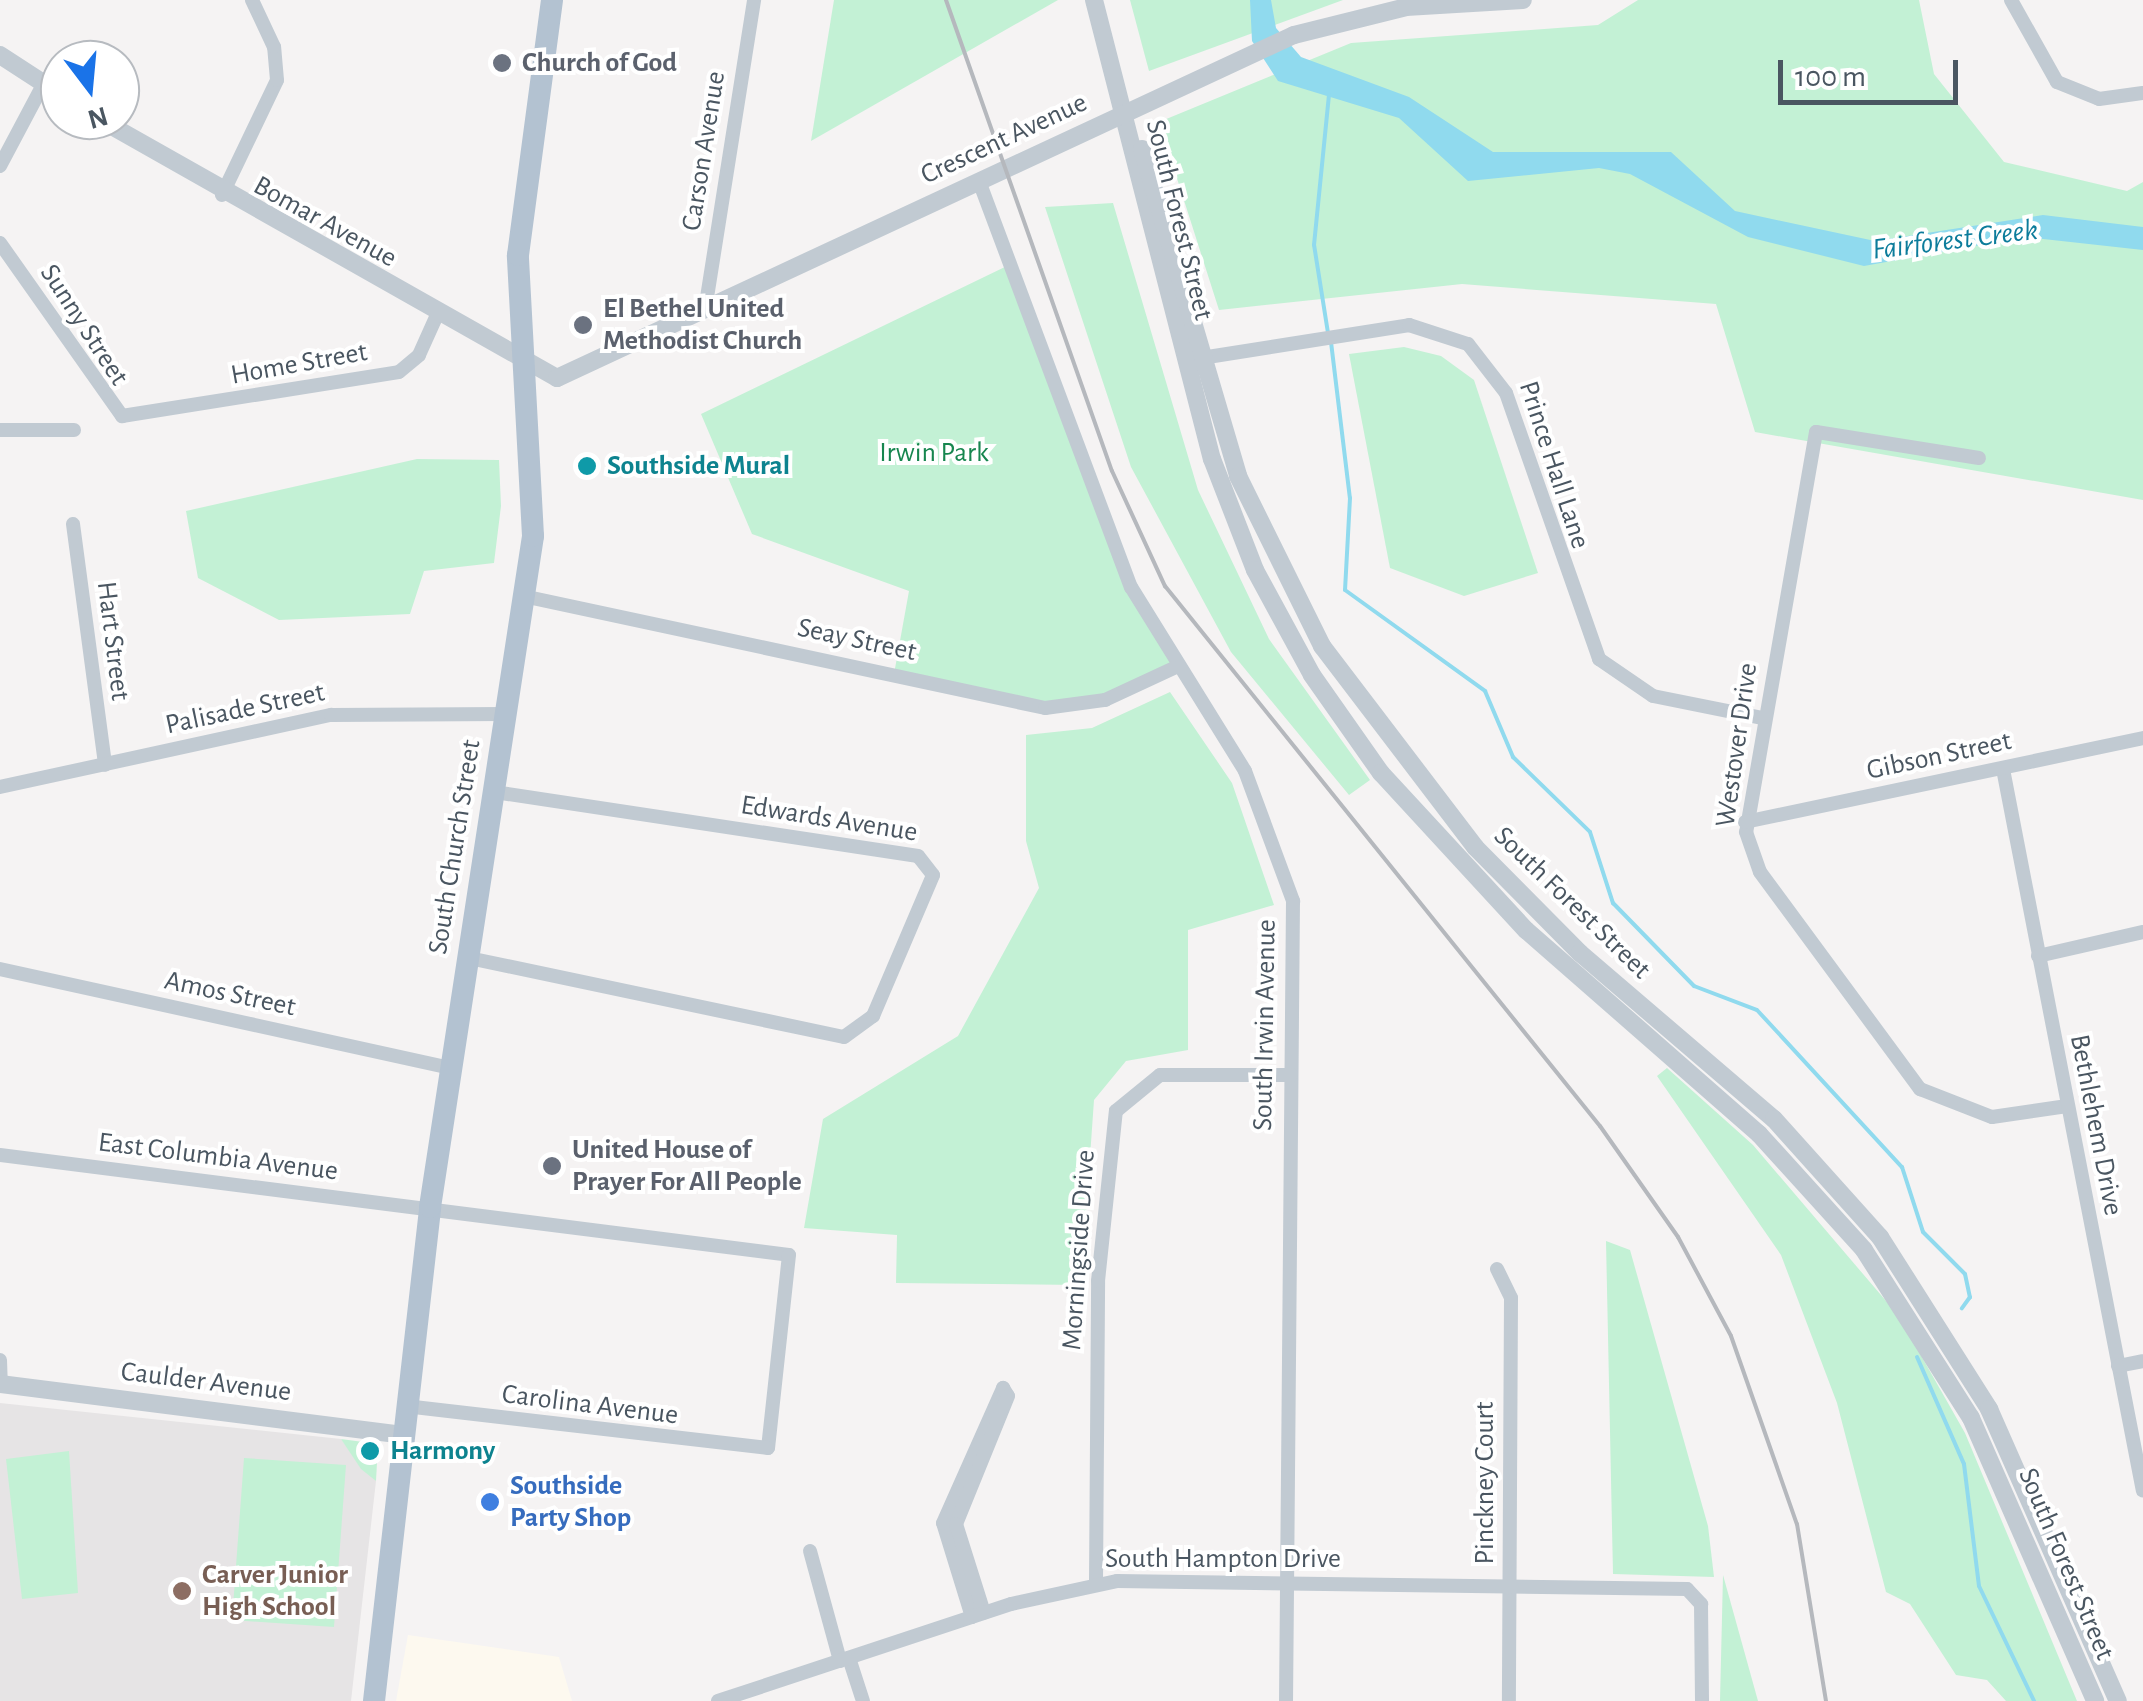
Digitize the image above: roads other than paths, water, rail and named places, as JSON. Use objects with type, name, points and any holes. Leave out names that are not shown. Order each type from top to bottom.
[{"type":"main road","name":"South Church Street","points":[[374,1701],[430,1207],[533,536],[518,255],[552,0]]},
{"type":"street","points":[[222,196],[278,80],[274,47],[252,0]]},
{"type":"street","name":"Carson Avenue","points":[[705,310],[754,0]]},
{"type":"street","points":[[1094,0],[1125,112]]},
{"type":"street","name":"Crescent Avenue","points":[[526,366],[572,376],[979,180],[1316,26],[1406,8],[1523,0]]},
{"type":"street","points":[[2011,0],[2057,82],[2099,99],[2143,93]]},
{"type":"street","points":[[0,55],[40,80]]},
{"type":"street","points":[[0,166],[40,90]]},
{"type":"street","name":"South Forest Street","points":[[1125,112],[1152,170],[1204,355],[1263,534],[1356,699],[1475,848],[1590,962],[1774,1119],[1880,1237],[1989,1409],[2118,1701]]},
{"type":"street","name":"South Forest Street","points":[[1125,112],[1185,364],[1255,570],[1345,725],[1526,930],[1759,1134],[1864,1250],[1971,1418],[2095,1701]]},
{"type":"street","name":"Bomar Avenue","points":[[132,140],[222,196],[526,366]]},
{"type":"street","name":"South Irwin Avenue","points":[[979,180],[1112,540],[1174,668],[1245,771],[1281,856],[1298,940],[1291,1074],[1286,1701]]},
{"type":"street","name":"Sunny Street","points":[[0,244],[106,406],[138,417]]},
{"type":"street","name":"Home Street","points":[[138,417],[399,372],[420,355],[438,316]]},
{"type":"street","name":"Prince Hall Lane","points":[[1185,364],[1204,355],[1318,337],[1425,326],[1480,354],[1506,393],[1598,659],[1653,696],[1762,718]]},
{"type":"street","name":"Westover Drive","points":[[1979,458],[1820,427],[1762,718],[1746,822],[1760,872],[1920,1089],[1992,1117],[2067,1106]]},
{"type":"street","points":[[0,430],[74,430]]},
{"type":"street","name":"Hart Street","points":[[73,524],[104,765]]},
{"type":"street","name":"Seay Street","points":[[523,596],[1046,708],[1104,700],[1174,668]]},
{"type":"street","name":"Palisade Street","points":[[0,787],[330,715],[505,714]]},
{"type":"street","name":"Gibson Street","points":[[1746,822],[2143,738]]},
{"type":"street","name":"Bethlehem Drive","points":[[2003,769],[2143,1491]]},
{"type":"street","name":"Edwards Avenue","points":[[469,958],[844,1036],[872,1016],[934,875],[918,856],[494,792]]},
{"type":"street","points":[[2038,956],[2143,932]]},
{"type":"street","name":"Amos Street","points":[[0,969],[450,1068]]},
{"type":"street","name":"Morningside Drive","points":[[1096,1582],[1098,1282],[1116,1111],[1160,1075],[1291,1074]]},
{"type":"street","name":"East Columbia Avenue","points":[[0,1155],[780,1252],[793,1266],[768,1448]]},
{"type":"street","name":"Pinckney Court","points":[[1498,1269],[1511,1298],[1509,1701]]},
{"type":"street","points":[[0,1360],[0,1384]]},
{"type":"street","points":[[2118,1366],[2143,1361]]},
{"type":"street","name":"Caulder Avenue","points":[[0,1384],[404,1435]]},
{"type":"street","points":[[949,1524],[1008,1396],[1003,1388],[949,1524],[978,1615]]},
{"type":"street","name":"Carolina Avenue","points":[[407,1406],[768,1448]]},
{"type":"street","points":[[810,1550],[845,1659],[863,1701]]},
{"type":"street","name":"South Hampton Drive","points":[[718,1701],[978,1615],[1096,1582],[1687,1589],[1701,1604],[1702,1701]]},
{"type":"water","name":"Fairforest Creek","points":[[1250,0],[1271,0],[1276,28],[1301,57],[1409,97],[1493,152],[1671,152],[1735,211],[1875,241],[2043,215],[2143,227],[2143,250],[2025,237],[1864,266],[1748,237],[1630,174],[1599,168],[1468,181],[1399,118],[1278,81],[1252,41]]},
{"type":"waterway","points":[[1328,333],[1314,245],[1329,95]]},
{"type":"waterway","points":[[1331,342],[1350,498],[1345,590],[1485,691],[1513,757],[1590,832],[1613,903],[1694,986],[1757,1010],[1902,1167],[1923,1232],[1965,1274],[1970,1297],[1962,1308]]},
{"type":"waterway","points":[[1917,1357],[1964,1464],[1979,1586],[2034,1701]]},
{"type":"railway","points":[[946,0],[1112,471],[1165,586],[1600,1126],[1678,1237],[1731,1336],[1797,1524],[1826,1701]]},
{"type":"place","name":"Church of God","points":[[502,63]]},
{"type":"place","name":"El Bethel United Methodist Church","points":[[583,325]]},
{"type":"place","name":"Southside Mural","points":[[587,466]]},
{"type":"place","name":"United House of Prayer For All People","points":[[552,1166]]},
{"type":"place","name":"Harmony","points":[[370,1451]]},
{"type":"place","name":"Southside Party Shop","points":[[490,1502]]},
{"type":"place","name":"Carver Junior High School","points":[[182,1591]]},
{"type":"park label","name":"Irwin Park","points":[[934,453]]}]
